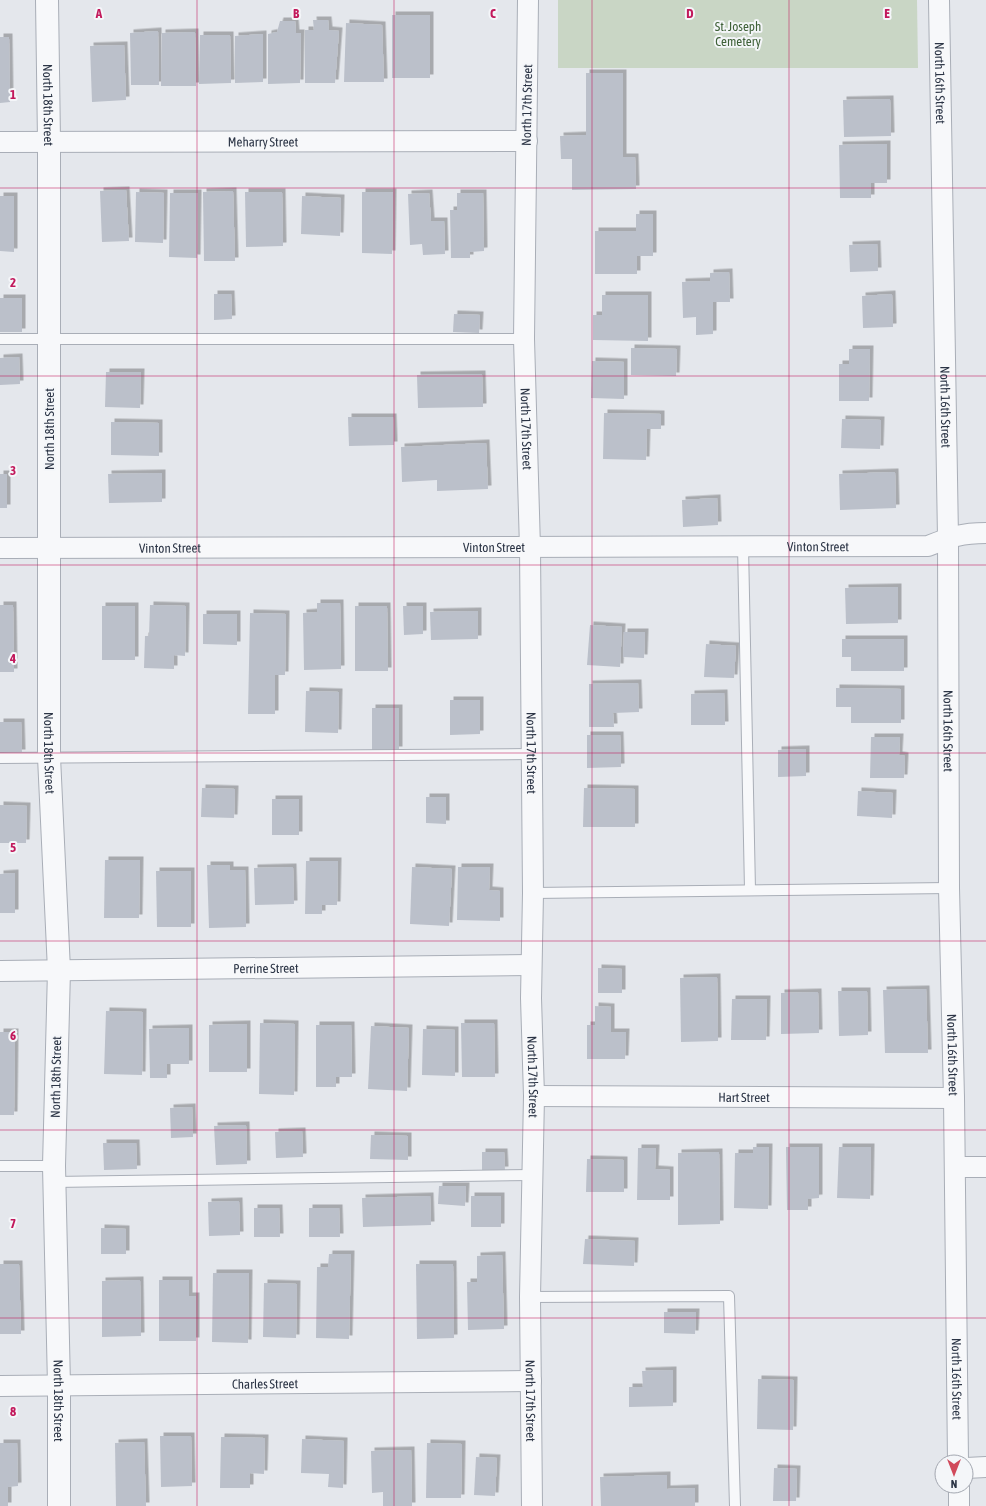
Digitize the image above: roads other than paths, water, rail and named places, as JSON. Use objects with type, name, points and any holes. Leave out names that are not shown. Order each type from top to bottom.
[{"type":"street","name":"North 18th Street","points":[[47,0],[49,142],[49,757],[59,970],[54,1174],[60,1506]]},
{"type":"street","name":"North 17th Street","points":[[528,0],[524,339],[530,548],[533,893],[530,998],[534,1096],[530,1296],[532,1506]]},
{"type":"street","name":"North 16th Street","points":[[939,0],[948,538],[949,888],[954,1098],[958,1454]]},
{"type":"street","name":"Meharry Street","points":[[0,142],[527,142]]},
{"type":"street","name":"Vinton Street","points":[[0,548],[928,546],[948,538],[967,533],[986,532]]},
{"type":"street","name":"Perrine Street","points":[[0,971],[532,965]]},
{"type":"street","name":"Hart Street","points":[[534,1096],[954,1098]]},
{"type":"street","points":[[955,1167],[986,1167]]},
{"type":"street","name":"Charles Street","points":[[0,1386],[531,1381]]},
{"type":"street","points":[[974,1468],[986,1467]]},
{"type":"street","points":[[959,1494],[959,1506]]},
{"type":"lane","points":[[0,339],[524,339]]},
{"type":"lane","points":[[743,546],[750,890]]},
{"type":"lane","points":[[0,758],[531,754]]},
{"type":"lane","points":[[533,893],[949,888]]},
{"type":"lane","points":[[0,1166],[54,1174],[533,1175]]},
{"type":"lane","points":[[530,1296],[729,1296],[735,1506]]},
{"type":"park label","name":"St. Joseph Cemetery","points":[[738,34]]}]
